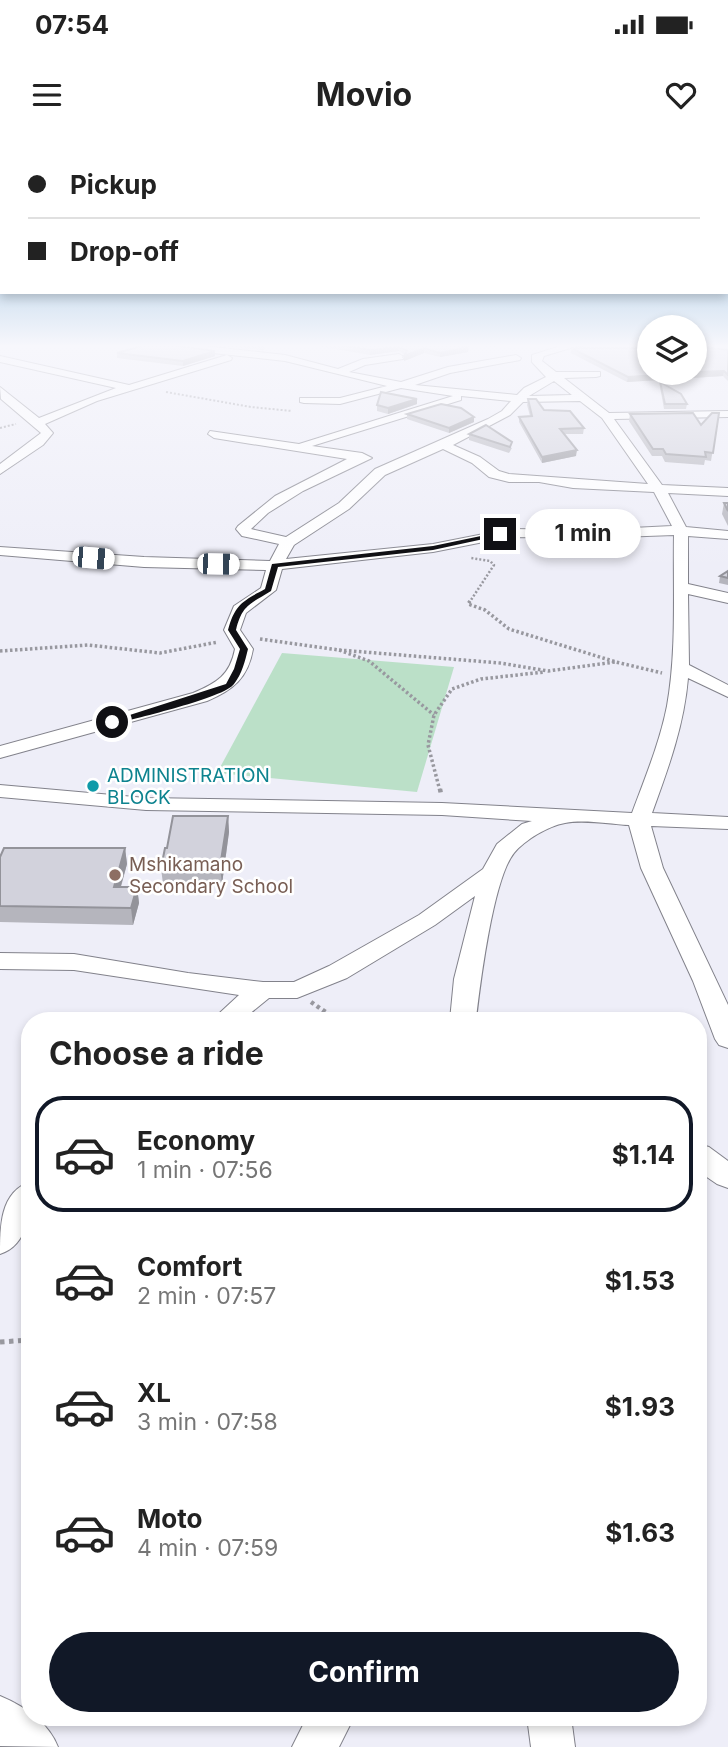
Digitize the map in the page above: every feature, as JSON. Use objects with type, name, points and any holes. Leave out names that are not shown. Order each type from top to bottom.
[{"type":"street","points":[[0,470],[45,437],[47,433],[34,419]]},
{"type":"street","points":[[39,422],[46,419]]},
{"type":"street","points":[[298,446],[390,419]]},
{"type":"street","points":[[0,752],[188,701],[229,685],[244,649],[235,633],[236,614],[242,606],[268,590],[275,566],[288,542],[344,506],[380,472],[444,445],[495,419]]},
{"type":"street","points":[[608,419],[627,449],[659,489],[677,518],[681,531],[680,672],[666,743],[639,821],[652,868],[706,981],[728,1039]]},
{"type":"street","points":[[214,434],[362,457],[394,465]]},
{"type":"street","points":[[444,445],[506,478],[728,492]]},
{"type":"street","points":[[288,542],[247,533],[243,529],[249,521],[278,502],[327,473],[362,457]]},
{"type":"street","points":[[0,551],[144,562],[275,566],[433,548],[509,533],[681,531],[728,535]]},
{"type":"street","points":[[680,587],[728,598]]},
{"type":"street","points":[[680,672],[728,692]]},
{"type":"street","points":[[0,791],[146,804],[442,809],[639,821],[728,823]]},
{"type":"street","points":[[464,1012],[467,979],[492,873],[505,849],[530,829],[562,816]]},
{"type":"street","points":[[0,961],[75,962],[155,977],[263,990],[297,990],[338,972],[427,920],[492,873]]},
{"type":"street","points":[[235,1012],[263,990]]},
{"type":"street","points":[[707,1161],[728,1176]]},
{"type":"street","points":[[0,1241],[21,1208]]},
{"type":"street","points":[[0,1717],[36,1747]]},
{"type":"street","points":[[314,1747],[327,1726]]},
{"type":"street","points":[[550,1726],[553,1747]]},
{"type":"path","points":[[433,548],[494,563],[483,583],[469,599],[470,605],[485,610],[509,629],[616,662],[680,672]]},
{"type":"path","points":[[0,651],[88,646],[160,653],[222,642],[235,633],[339,650],[500,663],[548,671]]},
{"type":"path","points":[[339,650],[369,661],[434,715]]},
{"type":"path","points":[[442,809],[440,786],[429,759],[428,745],[434,715],[452,689],[464,683],[616,662]]},
{"type":"path","points":[[297,990],[326,1012]]},
{"type":"path","points":[[0,1342],[21,1341]]},
{"type":"green space","points":[[282,653],[454,667],[417,792],[217,773]]},
{"type":"building","points":[[422,419],[469,419],[449,428]]},
{"type":"building","points":[[520,419],[577,419],[584,428],[560,429],[577,450],[542,457]]},
{"type":"building","points":[[633,419],[697,419],[701,425],[707,419],[718,419],[713,453],[705,452],[706,457],[666,454],[663,449],[653,449]]},
{"type":"building","points":[[486,425],[512,442],[510,447],[469,434]]},
{"type":"building","points":[[173,816],[228,816],[220,867],[161,868]]},
{"type":"building","points":[[4,848],[125,848],[114,887],[137,887],[131,908],[0,906],[0,857]]},
{"type":"place","name":"ADMINISTRATION BLOCK","points":[[93,786]]},
{"type":"place","name":"Mshikamano Secondary School","points":[[115,875]]},
{"type":"route","points":[[112,722],[200,697],[229,685],[239,669],[244,649],[232,630],[236,614],[242,606],[268,590],[272,584],[275,566],[455,545],[500,534]]}]
